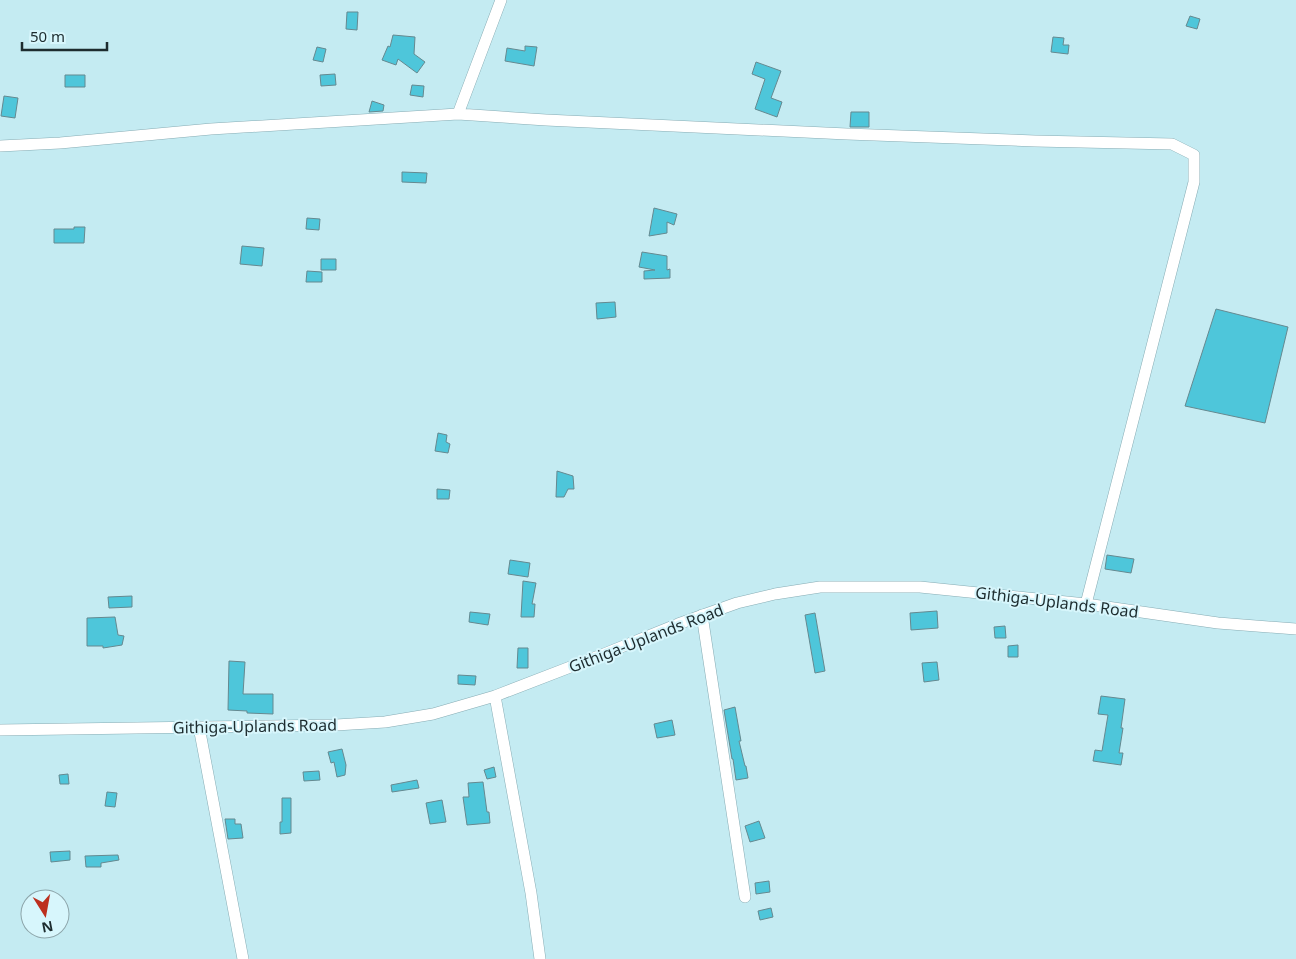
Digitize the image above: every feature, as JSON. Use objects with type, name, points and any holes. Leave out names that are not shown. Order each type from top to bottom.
[{"type":"street","points":[[458,114],[501,0]]},
{"type":"street","points":[[0,146],[60,143],[211,129],[458,114],[847,134],[1172,144],[1194,155],[1194,182],[1086,604]]},
{"type":"street","name":"Githiga-Uplands Road","points":[[0,730],[336,725],[385,722],[433,714],[495,696],[737,602],[820,587],[920,587],[1086,604],[1218,623],[1296,629]]},
{"type":"street","points":[[702,615],[745,897]]},
{"type":"street","points":[[495,696],[531,893],[540,959]]},
{"type":"street","points":[[199,727],[243,959]]},
{"type":"building","points":[[347,12],[358,12],[357,30],[346,29]]},
{"type":"building","points":[[1190,16],[1200,19],[1197,29],[1186,26]]},
{"type":"building","points":[[393,35],[415,37],[414,54],[425,62],[417,73],[398,59],[396,65],[382,60],[388,46],[390,47]]},
{"type":"building","points":[[1053,37],[1064,38],[1063,45],[1069,45],[1068,54],[1051,52]]},
{"type":"building","points":[[525,46],[537,47],[534,66],[505,61],[507,48],[525,51]]},
{"type":"building","points":[[317,47],[326,49],[323,62],[313,60]]},
{"type":"building","points":[[756,62],[781,71],[771,98],[782,102],[777,117],[755,109],[765,79],[752,74]]},
{"type":"building","points":[[335,74],[336,85],[321,86],[320,75]]},
{"type":"building","points":[[65,75],[85,75],[85,87],[65,87]]},
{"type":"building","points":[[412,85],[424,86],[423,97],[410,95]]},
{"type":"building","points":[[4,96],[18,98],[15,118],[1,116]]},
{"type":"building","points":[[372,101],[384,105],[383,111],[369,112]]},
{"type":"building","points":[[851,112],[869,112],[869,127],[850,127]]},
{"type":"building","points":[[402,172],[427,173],[426,183],[402,182]]},
{"type":"building","points":[[654,208],[677,214],[674,225],[667,222],[667,233],[649,236]]},
{"type":"building","points":[[307,218],[320,219],[319,230],[306,229]]},
{"type":"building","points":[[74,227],[85,227],[84,243],[54,243],[54,229],[74,229]]},
{"type":"building","points":[[242,246],[264,248],[262,266],[240,264]]},
{"type":"building","points":[[642,252],[667,256],[667,270],[670,269],[670,278],[644,279],[644,271],[655,270],[639,267]]},
{"type":"building","points":[[321,259],[336,259],[336,270],[321,270]]},
{"type":"building","points":[[307,271],[322,272],[322,282],[306,282]]},
{"type":"building","points":[[615,302],[616,317],[597,319],[596,303]]},
{"type":"building","points":[[1216,309],[1288,327],[1265,423],[1185,406]]},
{"type":"building","points":[[438,433],[447,435],[446,442],[450,444],[448,453],[435,451]]},
{"type":"building","points":[[557,471],[573,476],[574,489],[568,489],[564,497],[556,497]]},
{"type":"building","points":[[437,489],[450,490],[449,499],[437,499]]},
{"type":"building","points":[[1107,555],[1134,559],[1131,573],[1105,569]]},
{"type":"building","points":[[510,560],[530,563],[528,577],[508,574]]},
{"type":"building","points":[[523,581],[536,583],[532,604],[535,604],[534,617],[521,617]]},
{"type":"building","points":[[132,596],[132,607],[109,608],[108,597]]},
{"type":"building","points":[[937,611],[938,628],[911,630],[910,613]]},
{"type":"building","points":[[470,612],[490,614],[488,625],[469,622]]},
{"type":"building","points":[[815,613],[825,671],[815,673],[805,615]]},
{"type":"building","points":[[115,617],[118,635],[124,636],[122,645],[103,648],[103,646],[87,646],[87,618]]},
{"type":"building","points":[[1005,626],[1006,638],[995,638],[994,627]]},
{"type":"building","points":[[1018,645],[1018,657],[1008,657],[1008,646]]},
{"type":"building","points":[[518,648],[528,648],[528,668],[517,668]]},
{"type":"building","points":[[229,661],[245,662],[243,694],[273,694],[273,714],[228,710]]},
{"type":"building","points":[[937,662],[939,680],[924,682],[922,663]]},
{"type":"building","points":[[458,675],[476,676],[475,685],[458,684]]},
{"type":"building","points":[[1101,696],[1125,699],[1119,753],[1123,753],[1121,765],[1093,761],[1095,750],[1102,751],[1108,715],[1098,714]]},
{"type":"building","points":[[735,707],[741,741],[739,741],[748,778],[736,780],[724,710]]},
{"type":"building","points":[[672,720],[675,735],[657,738],[654,724]]},
{"type":"building","points":[[342,749],[346,765],[345,775],[337,777],[334,762],[331,763],[328,752]]},
{"type":"building","points":[[494,767],[496,777],[487,779],[484,770]]},
{"type":"building","points":[[319,771],[320,780],[304,781],[303,772]]},
{"type":"building","points":[[68,774],[69,784],[60,784],[59,775]]},
{"type":"building","points":[[417,780],[419,788],[392,792],[391,785]]},
{"type":"building","points":[[483,782],[490,823],[467,825],[463,797],[469,797],[468,783]]},
{"type":"building","points":[[107,792],[117,793],[115,807],[105,806]]},
{"type":"building","points":[[282,798],[291,798],[291,833],[280,834]]},
{"type":"building","points":[[442,800],[446,822],[430,824],[426,803]]},
{"type":"building","points":[[225,819],[235,819],[235,824],[241,824],[243,838],[228,839]]},
{"type":"building","points":[[759,821],[765,838],[750,842],[745,826]]},
{"type":"building","points":[[70,851],[70,860],[51,862],[50,852]]},
{"type":"building","points":[[118,855],[119,860],[101,863],[101,867],[86,867],[85,856]]},
{"type":"building","points":[[769,881],[770,892],[756,894],[755,883]]},
{"type":"building","points":[[771,908],[773,917],[760,920],[758,911]]}]
